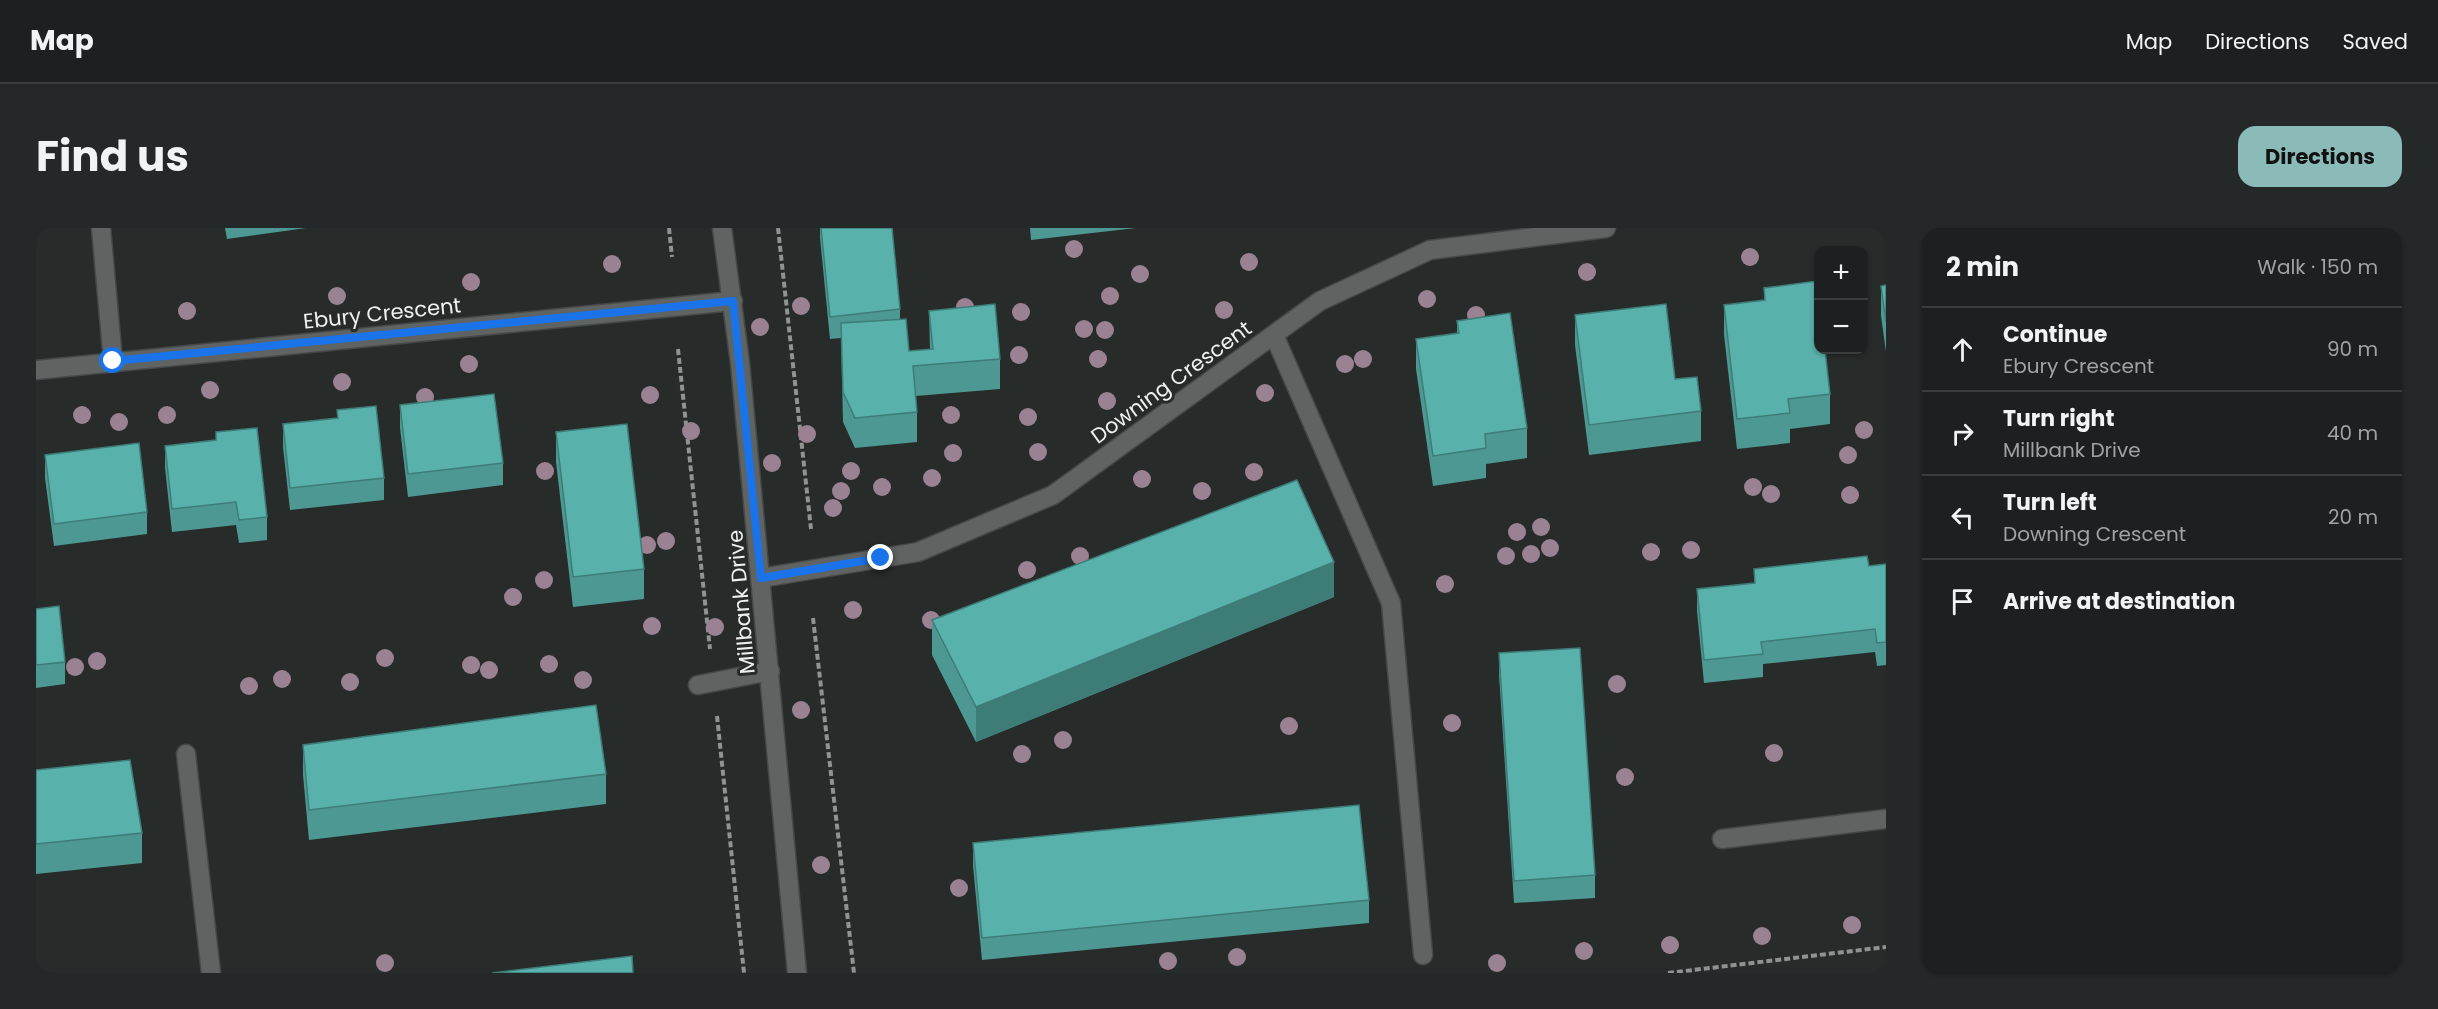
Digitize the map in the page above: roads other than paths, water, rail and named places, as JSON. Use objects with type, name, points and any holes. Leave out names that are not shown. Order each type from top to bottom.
[{"type":"street","points":[[102,228],[113,361]]},
{"type":"street","name":"Millbank Drive","points":[[722,228],[733,301],[761,578],[797,973]]},
{"type":"street","name":"Downing Crescent","points":[[761,578],[918,552],[1053,495],[1320,301],[1430,250],[1606,228]]},
{"type":"street","name":"Ebury Crescent","points":[[36,370],[733,301]]},
{"type":"street","points":[[1274,335],[1391,603],[1423,955]]},
{"type":"street","points":[[698,685],[770,672]]},
{"type":"street","points":[[186,754],[211,973]]},
{"type":"street","points":[[1722,839],[1886,819]]}]
